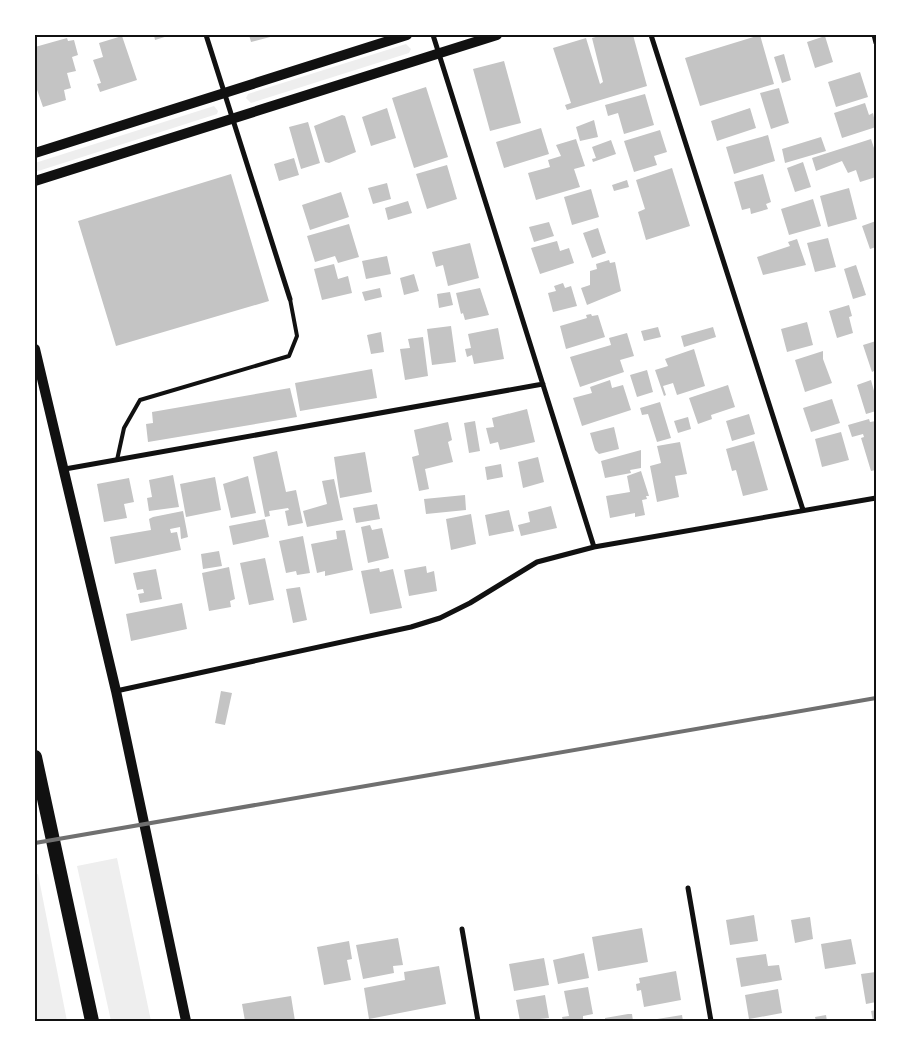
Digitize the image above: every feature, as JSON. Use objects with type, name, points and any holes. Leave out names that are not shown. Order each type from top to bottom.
[{"type":"highway","points":[[35,756],[92,1021]]},
{"type":"main road","points":[[35,153],[406,35]]},
{"type":"main road","points":[[35,181],[497,35]]},
{"type":"main road","points":[[35,349],[65,469],[136,780],[186,1021]]},
{"type":"street","points":[[206,35],[290,299]]},
{"type":"street","points":[[433,35],[594,547]]},
{"type":"street","points":[[651,35],[803,510]]},
{"type":"street","points":[[874,35],[876,43]]},
{"type":"street","points":[[65,469],[543,384]]},
{"type":"street","points":[[116,691],[411,627],[440,618],[470,603],[537,562],[594,547],[876,498]]},
{"type":"street","points":[[688,888],[711,1021]]},
{"type":"street","points":[[462,929],[478,1021]]},
{"type":"lane","points":[[117,460],[124,428],[140,400],[289,356],[297,336],[290,299]]},
{"type":"shaded area","points":[[406,44],[411,49],[409,53],[251,103],[246,98],[248,94]]},
{"type":"shaded area","points":[[214,106],[218,111],[217,114],[35,172],[35,163]]},
{"type":"shaded area","points":[[117,858],[151,1021],[111,1021],[77,866]]},
{"type":"shaded area","points":[[38,874],[67,1021],[35,1021],[35,875]]},
{"type":"building","points":[[154,35],[171,35],[155,40]]},
{"type":"building","points":[[249,35],[274,35],[274,36],[251,42]]},
{"type":"building","points":[[603,35],[633,35],[647,86],[567,110],[565,105],[571,103],[553,48],[586,38],[600,84],[603,82],[592,38]]},
{"type":"building","points":[[760,35],[774,84],[700,106],[685,58]]},
{"type":"building","points":[[122,36],[137,80],[100,92],[97,84],[101,83],[93,60],[103,57],[99,43]]},
{"type":"building","points":[[825,36],[833,62],[815,68],[807,42]]},
{"type":"building","points":[[67,38],[68,41],[74,40],[78,55],[72,57],[76,71],[67,73],[71,88],[64,90],[66,100],[43,107],[35,84],[35,47]]},
{"type":"building","points":[[784,54],[791,80],[782,83],[774,57]]},
{"type":"building","points":[[504,61],[521,123],[490,131],[473,69]]},
{"type":"building","points":[[860,72],[868,97],[836,107],[828,82]]},
{"type":"building","points":[[426,87],[448,157],[414,168],[392,98]]},
{"type":"building","points":[[779,88],[789,123],[771,129],[760,93]]},
{"type":"building","points":[[645,94],[654,125],[624,134],[618,113],[608,116],[605,105]]},
{"type":"building","points":[[865,103],[869,115],[873,113],[876,127],[842,138],[834,113]]},
{"type":"building","points":[[387,108],[396,138],[371,146],[362,117]]},
{"type":"building","points":[[750,108],[756,128],[717,141],[711,121]]},
{"type":"building","points":[[342,115],[345,116],[356,152],[329,163],[325,162],[314,126]]},
{"type":"building","points":[[594,120],[598,137],[580,141],[576,127]]},
{"type":"building","points":[[308,122],[320,163],[301,169],[289,127]]},
{"type":"building","points":[[541,128],[549,154],[504,168],[496,142]]},
{"type":"building","points":[[660,130],[667,152],[654,156],[657,165],[634,172],[624,141]]},
{"type":"building","points":[[768,135],[775,161],[734,174],[726,147]]},
{"type":"building","points":[[821,137],[826,151],[785,163],[782,149]]},
{"type":"building","points":[[576,139],[585,166],[574,169],[580,187],[536,200],[528,173],[550,167],[548,160],[561,156],[556,145]]},
{"type":"building","points":[[871,139],[874,148],[876,148],[876,177],[860,182],[856,170],[848,173],[842,161],[816,171],[812,158]]},
{"type":"building","points":[[611,140],[616,154],[593,162],[592,159],[596,158],[592,147]]},
{"type":"building","points":[[294,158],[299,175],[279,181],[274,164]]},
{"type":"building","points":[[803,162],[811,187],[795,192],[787,168]]},
{"type":"building","points":[[447,165],[457,199],[427,209],[416,174]]},
{"type":"building","points":[[672,168],[690,226],[646,240],[638,212],[645,209],[636,180]]},
{"type":"building","points":[[231,174],[269,301],[116,346],[78,221]]},
{"type":"building","points":[[763,174],[771,202],[766,204],[768,209],[751,214],[750,208],[742,210],[734,182]]},
{"type":"building","points":[[627,180],[629,187],[614,191],[612,185]]},
{"type":"building","points":[[387,183],[391,199],[373,204],[368,188]]},
{"type":"building","points":[[849,188],[857,219],[828,227],[820,196]]},
{"type":"building","points":[[591,189],[599,217],[572,225],[564,197]]},
{"type":"building","points":[[341,192],[349,217],[310,230],[302,205]]},
{"type":"building","points":[[813,199],[821,226],[789,235],[781,209]]},
{"type":"building","points":[[408,201],[412,213],[388,220],[385,208]]},
{"type":"building","points":[[876,221],[876,247],[870,249],[862,226]]},
{"type":"building","points":[[549,222],[554,236],[534,242],[529,227]]},
{"type":"building","points":[[349,224],[359,257],[338,263],[335,256],[315,262],[307,236]]},
{"type":"building","points":[[598,228],[606,253],[592,258],[583,233]]},
{"type":"building","points":[[828,238],[836,267],[815,272],[807,243]]},
{"type":"building","points":[[797,239],[806,265],[763,275],[757,257],[790,246],[788,242]]},
{"type":"building","points":[[557,241],[560,251],[569,248],[574,263],[540,274],[531,248]]},
{"type":"building","points":[[470,243],[479,278],[448,286],[443,265],[436,267],[432,252]]},
{"type":"building","points":[[387,256],[391,274],[366,279],[362,261]]},
{"type":"building","points":[[609,260],[610,263],[615,262],[621,291],[587,305],[581,288],[590,285],[590,271],[597,269],[596,264]]},
{"type":"building","points":[[334,264],[338,279],[348,276],[352,293],[322,300],[314,269]]},
{"type":"building","points":[[856,265],[866,295],[853,299],[844,269]]},
{"type":"building","points":[[414,274],[419,291],[404,295],[400,278]]},
{"type":"building","points":[[563,283],[565,288],[571,286],[577,306],[553,312],[548,293],[556,291],[554,286]]},
{"type":"building","points":[[380,288],[382,297],[365,301],[362,292]]},
{"type":"building","points":[[480,288],[489,315],[465,320],[463,313],[461,314],[456,293]]},
{"type":"building","points":[[450,292],[453,305],[439,308],[437,294]]},
{"type":"building","points":[[849,305],[852,316],[849,317],[853,333],[837,338],[829,311]]},
{"type":"building","points":[[591,314],[592,316],[598,315],[605,337],[566,349],[560,326],[587,318],[586,315]]},
{"type":"building","points":[[807,322],[813,345],[787,352],[781,329]]},
{"type":"building","points":[[451,326],[456,362],[432,365],[427,329]]},
{"type":"building","points":[[658,327],[661,337],[644,341],[641,331]]},
{"type":"building","points":[[713,327],[716,337],[684,347],[681,336]]},
{"type":"building","points":[[498,328],[504,359],[474,364],[472,355],[467,357],[465,349],[471,348],[468,334]]},
{"type":"building","points":[[381,332],[384,352],[371,354],[367,335]]},
{"type":"building","points":[[627,333],[634,356],[620,360],[624,372],[580,387],[570,357],[611,345],[609,338]]},
{"type":"building","points":[[423,337],[428,376],[405,380],[400,349],[410,348],[408,339]]},
{"type":"building","points":[[876,341],[876,370],[872,372],[863,345]]},
{"type":"building","points":[[694,349],[705,386],[677,395],[673,383],[663,386],[666,395],[664,396],[655,370],[668,366],[665,359]]},
{"type":"building","points":[[823,351],[823,359],[832,383],[805,392],[795,360]]},
{"type":"building","points":[[372,369],[377,398],[300,411],[295,383]]},
{"type":"building","points":[[647,370],[653,392],[637,397],[630,375]]},
{"type":"building","points":[[610,380],[612,388],[623,385],[631,410],[582,426],[573,398],[592,393],[590,387]]},
{"type":"building","points":[[871,380],[876,398],[876,411],[866,414],[857,385]]},
{"type":"building","points":[[728,385],[735,407],[711,415],[712,419],[698,424],[689,398]]},
{"type":"building","points":[[290,388],[297,417],[148,442],[146,424],[153,423],[152,412]]},
{"type":"building","points":[[832,399],[840,423],[811,432],[803,408]]},
{"type":"building","points":[[660,402],[671,438],[657,442],[648,414],[642,415],[640,408]]},
{"type":"building","points":[[527,409],[535,442],[500,450],[498,442],[490,444],[486,428],[494,427],[492,418]]},
{"type":"building","points":[[749,414],[755,434],[732,441],[726,421]]},
{"type":"building","points":[[688,417],[691,429],[678,433],[674,421]]},
{"type":"building","points":[[869,419],[870,422],[876,421],[876,470],[871,471],[861,438],[864,437],[863,434],[852,437],[848,425]]},
{"type":"building","points":[[475,421],[480,451],[469,453],[464,423]]},
{"type":"building","points":[[448,422],[452,440],[448,442],[453,462],[425,469],[429,489],[419,491],[412,457],[419,455],[414,430]]},
{"type":"building","points":[[614,427],[619,449],[599,454],[595,450],[590,433]]},
{"type":"building","points":[[841,432],[849,460],[822,467],[815,439]]},
{"type":"building","points":[[754,441],[768,490],[743,496],[736,470],[732,471],[726,449]]},
{"type":"building","points":[[680,442],[687,474],[675,476],[679,497],[657,502],[650,466],[661,463],[657,446]]},
{"type":"building","points":[[641,450],[641,468],[630,470],[631,473],[605,478],[601,461]]},
{"type":"building","points":[[277,451],[286,492],[296,490],[303,523],[288,526],[285,511],[289,510],[288,508],[269,511],[270,516],[265,517],[253,457]]},
{"type":"building","points":[[365,452],[372,492],[340,498],[334,457]]},
{"type":"building","points":[[538,457],[544,482],[523,488],[518,462]]},
{"type":"building","points":[[501,464],[503,477],[487,480],[485,467]]},
{"type":"building","points":[[641,471],[649,496],[646,496],[647,499],[642,500],[645,515],[635,517],[635,513],[610,518],[606,496],[630,492],[627,476]]},
{"type":"building","points":[[173,475],[179,507],[149,511],[147,498],[152,497],[149,480]]},
{"type":"building","points":[[248,476],[256,513],[231,518],[223,484]]},
{"type":"building","points":[[215,477],[221,510],[186,517],[180,484]]},
{"type":"building","points":[[129,478],[134,502],[124,504],[127,518],[104,522],[97,484]]},
{"type":"building","points":[[334,479],[343,520],[307,527],[303,511],[327,504],[322,481]]},
{"type":"building","points":[[465,495],[466,510],[426,514],[424,499]]},
{"type":"building","points":[[377,504],[380,519],[356,523],[353,508]]},
{"type":"building","points":[[551,506],[557,528],[521,536],[518,525],[530,522],[528,512]]},
{"type":"building","points":[[509,510],[514,531],[489,536],[485,515]]},
{"type":"building","points":[[183,511],[188,537],[181,539],[180,527],[170,529],[171,533],[177,532],[181,550],[115,564],[110,537],[151,530],[149,519]]},
{"type":"building","points":[[471,514],[476,544],[451,550],[446,519]]},
{"type":"building","points":[[265,519],[269,537],[233,545],[229,526]]},
{"type":"building","points":[[370,525],[372,530],[382,528],[389,558],[368,563],[361,527]]},
{"type":"building","points":[[345,530],[353,570],[325,576],[325,571],[317,573],[311,544],[337,539],[336,531]]},
{"type":"building","points":[[303,536],[310,573],[297,575],[296,571],[286,573],[279,541]]},
{"type":"building","points":[[219,551],[222,566],[203,569],[201,554]]},
{"type":"building","points":[[265,558],[274,600],[249,605],[240,563]]},
{"type":"building","points":[[426,566],[427,573],[434,571],[437,591],[409,596],[404,570]]},
{"type":"building","points":[[229,567],[235,599],[230,601],[231,607],[209,611],[202,573]]},
{"type":"building","points":[[379,568],[380,572],[393,569],[402,608],[370,614],[361,571]]},
{"type":"building","points":[[156,569],[162,599],[140,603],[138,594],[144,593],[143,589],[137,590],[133,573]]},
{"type":"building","points":[[300,587],[307,620],[293,623],[286,589]]},
{"type":"building","points":[[182,603],[187,629],[131,641],[126,614]]},
{"type":"building","points":[[221,691],[232,693],[225,725],[215,723]]},
{"type":"building","points":[[754,915],[758,941],[730,945],[726,920]]},
{"type":"building","points":[[810,917],[813,939],[795,943],[791,920]]},
{"type":"building","points":[[642,928],[648,962],[598,971],[592,937]]},
{"type":"building","points":[[398,938],[403,965],[393,966],[394,973],[363,979],[356,945]]},
{"type":"building","points":[[851,939],[856,964],[825,969],[821,944]]},
{"type":"building","points":[[349,941],[352,959],[347,960],[351,980],[324,985],[317,947]]},
{"type":"building","points":[[584,953],[589,978],[558,984],[553,960]]},
{"type":"building","points":[[766,954],[768,966],[779,965],[782,980],[741,987],[736,958]]},
{"type":"building","points":[[544,958],[549,985],[514,991],[509,964]]},
{"type":"building","points":[[439,966],[446,1004],[369,1019],[364,988],[405,980],[404,972]]},
{"type":"building","points":[[676,971],[681,1000],[644,1007],[641,990],[637,991],[636,984],[640,983],[639,978]]},
{"type":"building","points":[[876,972],[876,1002],[866,1004],[861,974]]},
{"type":"building","points":[[588,987],[593,1014],[583,1016],[583,1021],[563,1021],[562,1017],[569,1016],[564,991]]},
{"type":"building","points":[[778,989],[782,1013],[749,1019],[745,995]]},
{"type":"building","points":[[545,995],[549,1018],[520,1021],[516,1000]]},
{"type":"building","points":[[291,996],[295,1021],[245,1021],[242,1004]]},
{"type":"building","points":[[876,1010],[876,1021],[873,1021],[871,1011]]},
{"type":"building","points":[[632,1014],[633,1021],[605,1021],[605,1018]]},
{"type":"building","points":[[682,1015],[683,1021],[651,1021],[651,1020]]},
{"type":"building","points":[[826,1015],[827,1021],[816,1021],[815,1017]]},
{"type":"railway","points":[[35,843],[876,698]]}]
